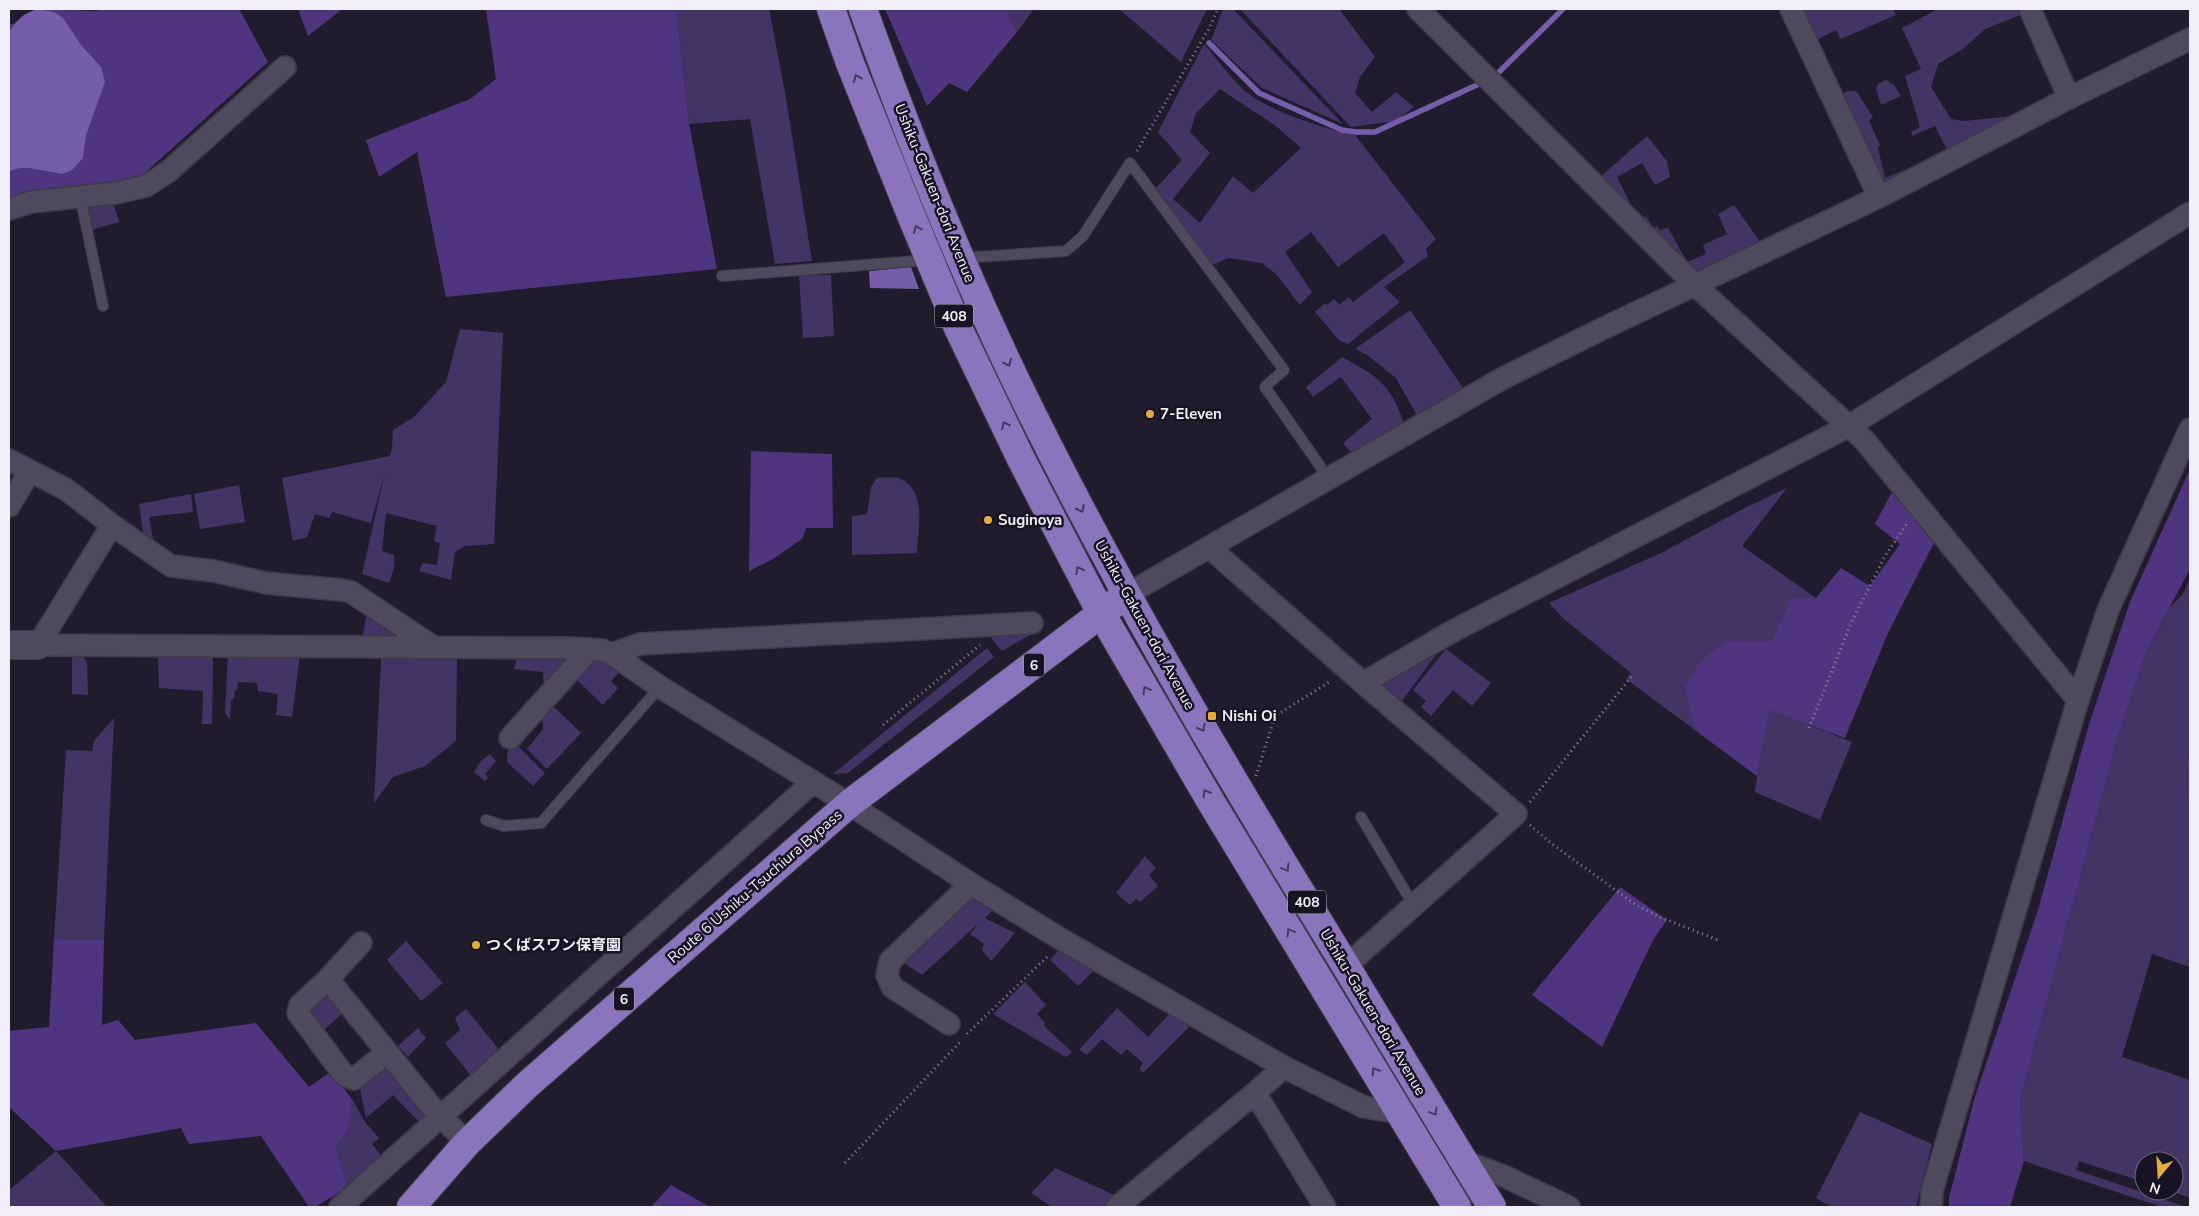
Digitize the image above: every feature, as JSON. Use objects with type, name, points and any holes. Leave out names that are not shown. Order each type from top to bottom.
[{"type":"highway","name":"Ushiku-Gakuen-dori Avenue","points":[[831,9],[850,63],[960,330],[1021,459],[1101,614],[1211,802],[1458,1207]]},
{"type":"highway","name":"Ushiku-Gakuen-dori Avenue","points":[[863,9],[937,203],[961,259],[1015,379],[1126,595],[1232,779],[1492,1207]]},
{"type":"highway","name":"Route 6 Ushiku-Tsuchiura Bypass","points":[[412,1207],[466,1143],[591,1028],[849,804],[1126,595]]},
{"type":"street","points":[[1418,9],[1696,286],[1864,440],[2078,700]]},
{"type":"street","points":[[1791,9],[1879,197]]},
{"type":"street","points":[[2030,9],[2070,98]]},
{"type":"street","points":[[1126,595],[1505,377],[1879,197],[2070,98],[2190,39]]},
{"type":"street","points":[[9,209],[31,202],[116,192],[146,186],[169,171],[285,67]]},
{"type":"street","points":[[1355,676],[1454,631],[1850,426],[2190,212]]},
{"type":"street","points":[[1932,1207],[1932,1191],[2078,700],[2108,610],[2190,429]]},
{"type":"street","points":[[9,460],[67,490],[112,525],[171,566],[214,571],[266,584],[351,592],[435,648]]},
{"type":"street","points":[[9,506],[30,471]]},
{"type":"street","points":[[38,645],[112,525]]},
{"type":"street","points":[[1210,548],[1516,814],[1346,966]]},
{"type":"street","points":[[612,654],[640,644],[1032,622]]},
{"type":"street","points":[[9,644],[602,650],[612,654],[660,687],[812,783],[849,804],[971,884],[1064,941],[1284,1067],[1364,1107],[1400,1113]]},
{"type":"street","points":[[510,738],[590,649]]},
{"type":"street","points":[[340,1207],[812,783]]},
{"type":"street","points":[[949,1024],[892,987],[887,975],[890,961],[971,884]]},
{"type":"street","points":[[361,943],[300,1004],[298,1013],[344,1075],[354,1079],[386,1053]]},
{"type":"street","points":[[326,980],[332,984],[386,1053],[466,1143]]},
{"type":"street","points":[[1117,1207],[1256,1093],[1284,1067]]},
{"type":"street","points":[[1256,1093],[1325,1207]]},
{"type":"street","points":[[1463,1161],[1506,1177],[1569,1207]]},
{"type":"lane","points":[[961,259],[1066,251],[1083,236],[1130,163],[1284,370],[1265,387],[1329,479]]},
{"type":"lane","points":[[80,196],[103,306]]},
{"type":"lane","points":[[722,276],[930,260]]},
{"type":"lane","points":[[486,820],[504,826],[541,823],[660,687]]},
{"type":"lane","points":[[1361,817],[1414,906]]},
{"type":"path","points":[[1130,163],[1208,30],[1218,9]]},
{"type":"path","points":[[1809,728],[1852,621],[1885,556],[1910,520],[1921,509]]},
{"type":"path","points":[[883,725],[986,641],[986,625]]},
{"type":"path","points":[[1254,784],[1275,716],[1355,676]]},
{"type":"path","points":[[1632,676],[1522,811],[1516,814],[1552,844],[1636,905],[1662,918],[1718,940]]},
{"type":"path","points":[[845,1163],[964,1037],[1064,941]]},
{"type":"shaded area","points":[[37,9],[54,12],[63,18],[81,45],[101,67],[105,82],[86,135],[83,158],[72,170],[62,174],[30,168],[9,171],[9,33],[14,24],[21,18]]},
{"type":"shaded area","points":[[41,9],[96,11],[104,9],[239,9],[268,62],[137,180],[9,200],[9,24],[14,24],[24,14]]},
{"type":"shaded area","points":[[298,9],[342,9],[308,36]]},
{"type":"shaded area","points":[[486,9],[676,9],[689,124],[717,269],[446,297],[417,152],[379,177],[366,140],[470,99],[496,79]]},
{"type":"shaded area","points":[[676,9],[769,9],[785,92],[812,261],[775,264],[750,119],[689,124]]},
{"type":"shaded area","points":[[885,9],[1006,9],[1017,32],[967,92],[949,83],[927,106]]},
{"type":"shaded area","points":[[1006,9],[1034,9],[1017,32]]},
{"type":"shaded area","points":[[1119,9],[1207,9],[1181,62]]},
{"type":"shaded area","points":[[1223,9],[1233,9],[1343,124],[1262,88],[1211,40]]},
{"type":"shaded area","points":[[1240,9],[1339,9],[1375,57],[1360,77],[1355,93],[1372,112],[1396,92],[1414,107],[1396,121],[1351,127]]},
{"type":"shaded area","points":[[1801,9],[1893,9],[1896,15],[1841,39],[1836,30],[1816,40]]},
{"type":"shaded area","points":[[1938,9],[2020,9],[2023,14],[1985,29],[1963,49],[1938,64],[1931,87],[1951,119],[1964,121],[2013,116],[2010,124],[1882,188],[1838,98],[1847,91],[1856,91],[1873,117],[1869,121],[1880,145],[1878,148],[1885,178],[1948,152],[1935,126],[1912,136],[1911,132],[1920,127],[1905,76],[1921,69],[1902,28]]},
{"type":"shaded area","points":[[1204,44],[1234,80],[1255,98],[1298,118],[1355,135],[1436,239],[1426,249],[1428,256],[1384,287],[1400,302],[1348,344],[1340,341],[1315,312],[1325,303],[1327,305],[1334,299],[1339,305],[1349,297],[1353,302],[1405,262],[1384,233],[1338,267],[1311,232],[1285,252],[1312,292],[1300,305],[1276,274],[1262,263],[1228,258],[1212,265],[1156,188],[1182,160],[1158,132]],"holes":[[[1220,89],[1276,126],[1301,148],[1253,193],[1233,176],[1200,223],[1173,199],[1210,153],[1190,132],[1196,113]]]},
{"type":"shaded area","points":[[1886,80],[1894,85],[1901,96],[1881,105],[1876,89],[1878,84]]},
{"type":"shaded area","points":[[1647,136],[1667,161],[1670,177],[1655,185],[1642,163],[1617,177],[1630,203],[1626,204],[1600,177]]},
{"type":"shaded area","points":[[87,202],[113,202],[119,222],[91,230]]},
{"type":"shaded area","points":[[1734,205],[1763,246],[1695,278],[1640,220],[1646,216],[1653,228],[1657,226],[1659,230],[1668,228],[1687,262],[1706,254],[1703,245],[1727,234],[1718,214]]},
{"type":"shaded area","points":[[911,267],[919,289],[870,288],[869,271]]},
{"type":"shaded area","points":[[799,275],[831,275],[834,336],[803,338]]},
{"type":"shaded area","points":[[1410,310],[1465,391],[1419,419],[1396,378],[1367,355],[1355,349]]},
{"type":"shaded area","points":[[460,329],[503,333],[494,544],[465,546],[455,552],[451,580],[419,571],[423,563],[437,565],[440,543],[434,541],[437,526],[386,513],[382,551],[394,555],[394,568],[389,583],[362,574],[385,473],[371,523],[332,512],[329,518],[315,514],[307,537],[293,541],[282,478],[390,456],[393,430],[414,417],[446,382]]},
{"type":"shaded area","points":[[1342,357],[1365,370],[1382,383],[1394,400],[1404,424],[1355,457],[1343,443],[1372,419],[1341,377],[1313,397],[1306,387]]},
{"type":"shaded area","points":[[751,451],[832,454],[833,528],[806,528],[802,539],[773,559],[749,571]]},
{"type":"shaded area","points":[[2190,469],[2190,569],[2146,652],[2118,737],[2020,1100],[2024,1161],[2010,1207],[1949,1207],[1949,1198],[1974,1100],[2038,910],[2089,724],[2130,602]]},
{"type":"shaded area","points":[[877,478],[899,478],[915,492],[919,512],[917,553],[852,555],[852,516],[867,514],[871,487]]},
{"type":"shaded area","points":[[239,485],[245,522],[200,529],[194,494]]},
{"type":"shaded area","points":[[1787,488],[1742,546],[1816,598],[1769,709],[1852,742],[1820,820],[1755,792],[1757,776],[1626,679],[1631,673],[1564,619],[1549,603],[1661,553],[1743,509]]},
{"type":"shaded area","points":[[1893,490],[1936,539],[1888,633],[1845,738],[1769,710],[1757,776],[1699,733],[1691,716],[1685,688],[1698,664],[1725,641],[1772,641],[1792,597],[1816,598],[1841,568],[1870,586],[1900,544],[1875,524]]},
{"type":"shaded area","points":[[191,494],[193,512],[149,517],[154,544],[144,540],[139,504]]},
{"type":"shaded area","points":[[2190,578],[2190,757],[2188,759],[2188,795],[2190,799],[2190,967],[2152,954],[2122,1057],[2190,1080],[2190,1198],[2184,1196],[2184,1151],[2134,1151],[2134,1179],[2079,1161],[2076,1170],[2134,1190],[2134,1198],[2024,1161],[2020,1100],[2118,737],[2146,652],[2170,607],[2183,594]]},
{"type":"shaded area","points":[[367,611],[411,641],[363,636]]},
{"type":"shaded area","points":[[1029,631],[1030,635],[1002,651],[992,639],[992,633]]},
{"type":"shaded area","points":[[987,648],[994,657],[848,773],[833,774]]},
{"type":"shaded area","points":[[1446,649],[1491,683],[1472,706],[1453,690],[1431,716],[1421,707],[1426,701],[1413,690]]},
{"type":"shaded area","points":[[228,652],[300,655],[292,717],[276,715],[278,694],[258,691],[257,683],[238,682],[237,690],[231,701],[230,720],[225,713]]},
{"type":"shaded area","points":[[1438,652],[1399,705],[1382,689],[1381,680]]},
{"type":"shaded area","points":[[591,654],[605,658],[619,672],[611,681],[618,688],[603,705],[573,676]]},
{"type":"shaded area","points":[[72,655],[82,656],[87,662],[88,695],[72,694]]},
{"type":"shaded area","points":[[158,655],[213,655],[212,724],[202,724],[203,691],[159,688]]},
{"type":"shaded area","points":[[518,656],[574,657],[544,689],[543,672],[514,669]]},
{"type":"shaded area","points":[[381,659],[457,659],[456,741],[425,766],[393,777],[374,803]]},
{"type":"shaded area","points":[[550,703],[581,733],[547,769],[527,749],[543,729],[542,714]]},
{"type":"shaded area","points":[[114,718],[104,940],[54,939],[66,750],[92,751],[94,741]]},
{"type":"shaded area","points":[[515,743],[545,773],[533,786],[507,762],[508,748]]},
{"type":"shaded area","points":[[490,754],[496,761],[485,774],[488,778],[485,781],[474,772],[481,761]]},
{"type":"shaded area","points":[[2190,757],[2190,799],[2188,796],[2188,759]]},
{"type":"shaded area","points":[[1145,856],[1156,868],[1149,875],[1158,886],[1140,902],[1136,899],[1130,905],[1116,893]]},
{"type":"shaded area","points":[[1620,887],[1667,920],[1653,940],[1602,1047],[1532,995]]},
{"type":"shaded area","points":[[976,894],[996,907],[985,918],[1015,933],[991,961],[982,950],[984,944],[970,934],[979,923],[922,975],[898,959]]},
{"type":"shaded area","points":[[54,939],[104,940],[102,1025],[118,1020],[135,1040],[256,1023],[309,1087],[332,1071],[353,1101],[348,1131],[336,1147],[348,1187],[315,1207],[309,1207],[261,1136],[189,1144],[181,1128],[56,1151],[9,1107],[9,1031],[49,1027]]},
{"type":"shaded area","points":[[406,941],[443,983],[421,1001],[387,960]]},
{"type":"shaded area","points":[[1062,946],[1095,970],[1078,986],[1050,960]]},
{"type":"shaded area","points":[[1025,982],[1046,1005],[1037,1014],[1045,1023],[1044,1026],[1072,1052],[1066,1057],[993,1014]]},
{"type":"shaded area","points":[[328,994],[344,1012],[324,1030],[311,1012],[313,1005]]},
{"type":"shaded area","points":[[1117,1008],[1148,1037],[1171,1012],[1190,1026],[1143,1073],[1139,1069],[1143,1063],[1127,1049],[1121,1055],[1102,1039],[1087,1055],[1079,1050]]},
{"type":"shaded area","points":[[466,1009],[501,1052],[472,1077],[445,1043],[460,1030],[455,1018]]},
{"type":"shaded area","points":[[418,1028],[426,1038],[408,1057],[398,1046]]},
{"type":"shaded area","points":[[387,1064],[429,1119],[415,1132],[411,1129],[418,1121],[393,1095],[366,1118],[359,1084]]},
{"type":"shaded area","points":[[353,1101],[365,1122],[379,1138],[372,1144],[384,1159],[348,1187],[336,1147],[348,1131]]},
{"type":"shaded area","points":[[1860,1112],[1932,1144],[1916,1207],[1832,1207],[1816,1198]]},
{"type":"shaded area","points":[[56,1151],[107,1207],[9,1207],[9,1190]]},
{"type":"shaded area","points":[[1055,1168],[1117,1196],[1103,1207],[1052,1207],[1031,1193]]},
{"type":"shaded area","points":[[671,1185],[710,1207],[651,1207]]},
{"type":"shaded area","points":[[2144,1201],[2168,1201],[2186,1207],[2162,1207]]},
{"type":"waterway","points":[[1496,75],[1563,9]]},
{"type":"waterway","points":[[1209,43],[1259,93],[1342,130],[1375,132],[1479,84]]},
{"type":"place","name":"7-Eleven","points":[[1150,414]]},
{"type":"place","name":"Suginoya","points":[[988,520]]},
{"type":"place","name":"Nishi Oi","points":[[1212,716]]},
{"type":"place","name":"つくばスワン保育園","points":[[476,945]]}]
